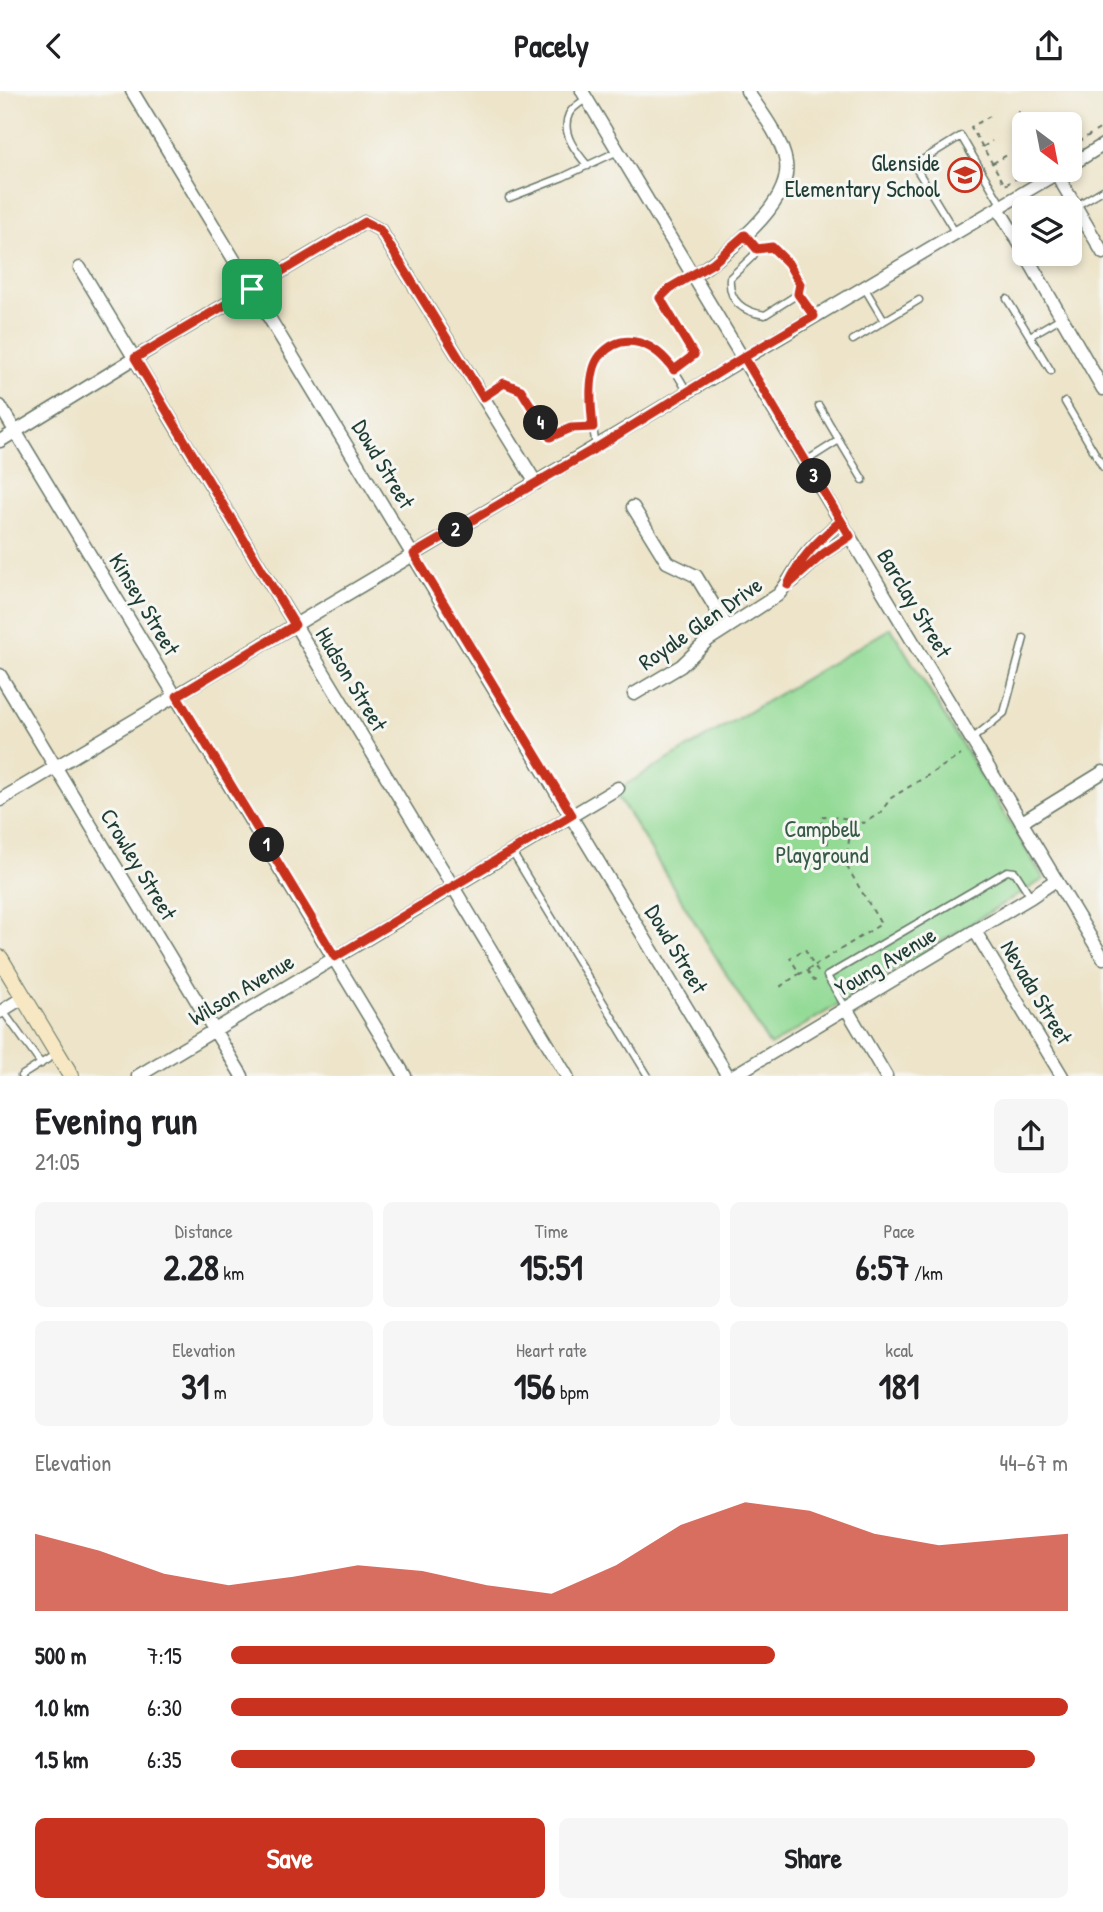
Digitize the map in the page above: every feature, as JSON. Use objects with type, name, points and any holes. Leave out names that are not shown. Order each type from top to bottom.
[{"type":"main road","points":[[0,958],[71,1076]]},
{"type":"street","name":"Dowd Street","points":[[132,91],[731,1076]]},
{"type":"street","points":[[693,276],[713,263],[745,235],[781,193],[786,161],[747,91]]},
{"type":"street","name":"Barclay Street","points":[[584,95],[1103,958]]},
{"type":"street","points":[[1082,158],[1103,145]]},
{"type":"street","points":[[0,800],[1042,182]]},
{"type":"street","points":[[1000,207],[1012,230]]},
{"type":"street","points":[[1082,217],[1103,253]]},
{"type":"street","points":[[0,441],[365,222],[380,230],[536,483]]},
{"type":"street","points":[[1032,266],[1103,389]]},
{"type":"street","name":"Hudson Street","points":[[80,268],[567,1076]]},
{"type":"street","name":"Kinsey Street","points":[[0,406],[405,1076]]},
{"type":"street","points":[[634,507],[667,562],[696,576],[727,627]]},
{"type":"street","name":"Royale Glen Drive","points":[[634,694],[681,666],[708,640],[763,606],[788,585],[814,544],[841,521]]},
{"type":"street","points":[[788,585],[823,554],[850,536]]},
{"type":"street","name":"Crowley Street","points":[[0,675],[242,1076]]},
{"type":"street","points":[[1023,822],[1103,772]]},
{"type":"street","name":"Wilson Avenue","points":[[138,1076],[157,1071],[214,1029],[618,787]]},
{"type":"street","name":"Young Avenue","points":[[731,1076],[1056,880]]},
{"type":"street","name":"Nevada Street","points":[[975,931],[1062,1076]]},
{"type":"street","points":[[1,1011],[24,997]]},
{"type":"street","points":[[846,1008],[886,1076]]},
{"type":"lane","points":[[584,95],[569,113],[566,126],[574,150],[588,166]]},
{"type":"lane","points":[[955,232],[914,165],[961,136],[1000,207]]},
{"type":"lane","points":[[509,198],[618,151]]},
{"type":"lane","points":[[1082,203],[1103,190]]},
{"type":"lane","points":[[745,235],[757,249]]},
{"type":"lane","points":[[772,247],[788,263],[800,284],[798,294],[765,315],[741,308],[729,289],[730,278],[757,249],[772,247]]},
{"type":"lane","points":[[674,370],[694,355],[660,298],[670,288],[693,276]]},
{"type":"lane","points":[[864,288],[884,321]]},
{"type":"lane","points":[[798,294],[814,316]]},
{"type":"lane","points":[[1007,299],[1051,371]]},
{"type":"lane","points":[[853,340],[919,300]]},
{"type":"lane","points":[[1030,336],[1062,317]]},
{"type":"lane","points":[[596,448],[591,381],[599,357],[617,344],[638,341],[654,348],[674,370],[687,391]]},
{"type":"lane","points":[[483,397],[504,383],[521,390],[550,437],[571,428],[593,427]]},
{"type":"lane","points":[[1065,402],[1103,467]]},
{"type":"lane","points":[[819,406],[863,480]]},
{"type":"lane","points":[[806,461],[839,440]]},
{"type":"lane","points":[[972,739],[1004,713],[1024,638]]},
{"type":"lane","points":[[512,852],[648,1076]]},
{"type":"lane","points":[[846,1008],[827,976],[1007,871],[1015,872],[1031,897]]},
{"type":"lane","points":[[1,1011],[41,1064]]},
{"type":"lane","points":[[21,1076],[57,1053]]},
{"type":"path","points":[[990,116],[971,127],[1005,185],[1012,181]]},
{"type":"path","points":[[1082,139],[1103,127]]},
{"type":"path","points":[[983,147],[992,141]]},
{"type":"path","points":[[992,164],[1007,155]]},
{"type":"path","points":[[844,854],[827,848],[829,835],[820,820],[828,815],[864,823],[880,813],[891,797],[961,755]]},
{"type":"path","points":[[782,987],[881,924],[843,860],[844,854],[847,854],[852,819]]},
{"type":"path","points":[[800,974],[790,958],[804,949],[821,976],[814,981],[807,970]]},
{"type":"green space","name":"Campbell Playground","points":[[891,628],[1044,879],[770,1046],[615,791]]},
{"type":"place","name":"Glenside Elementary School","points":[[965,175]]},
{"type":"route","points":[[252,289],[135,358],[295,625],[177,696],[335,957],[572,815],[414,554],[596,448],[744,357],[841,521],[814,544],[788,585],[823,554],[850,536],[744,357],[814,316],[798,294],[800,284],[788,263],[772,247],[757,249],[745,235],[713,263],[670,288],[660,298],[694,355],[674,370],[654,348],[638,341],[617,344],[599,357],[591,381],[593,427],[571,428],[550,437],[521,390],[504,383],[483,397],[380,230],[374,226],[365,222],[252,289]]}]
